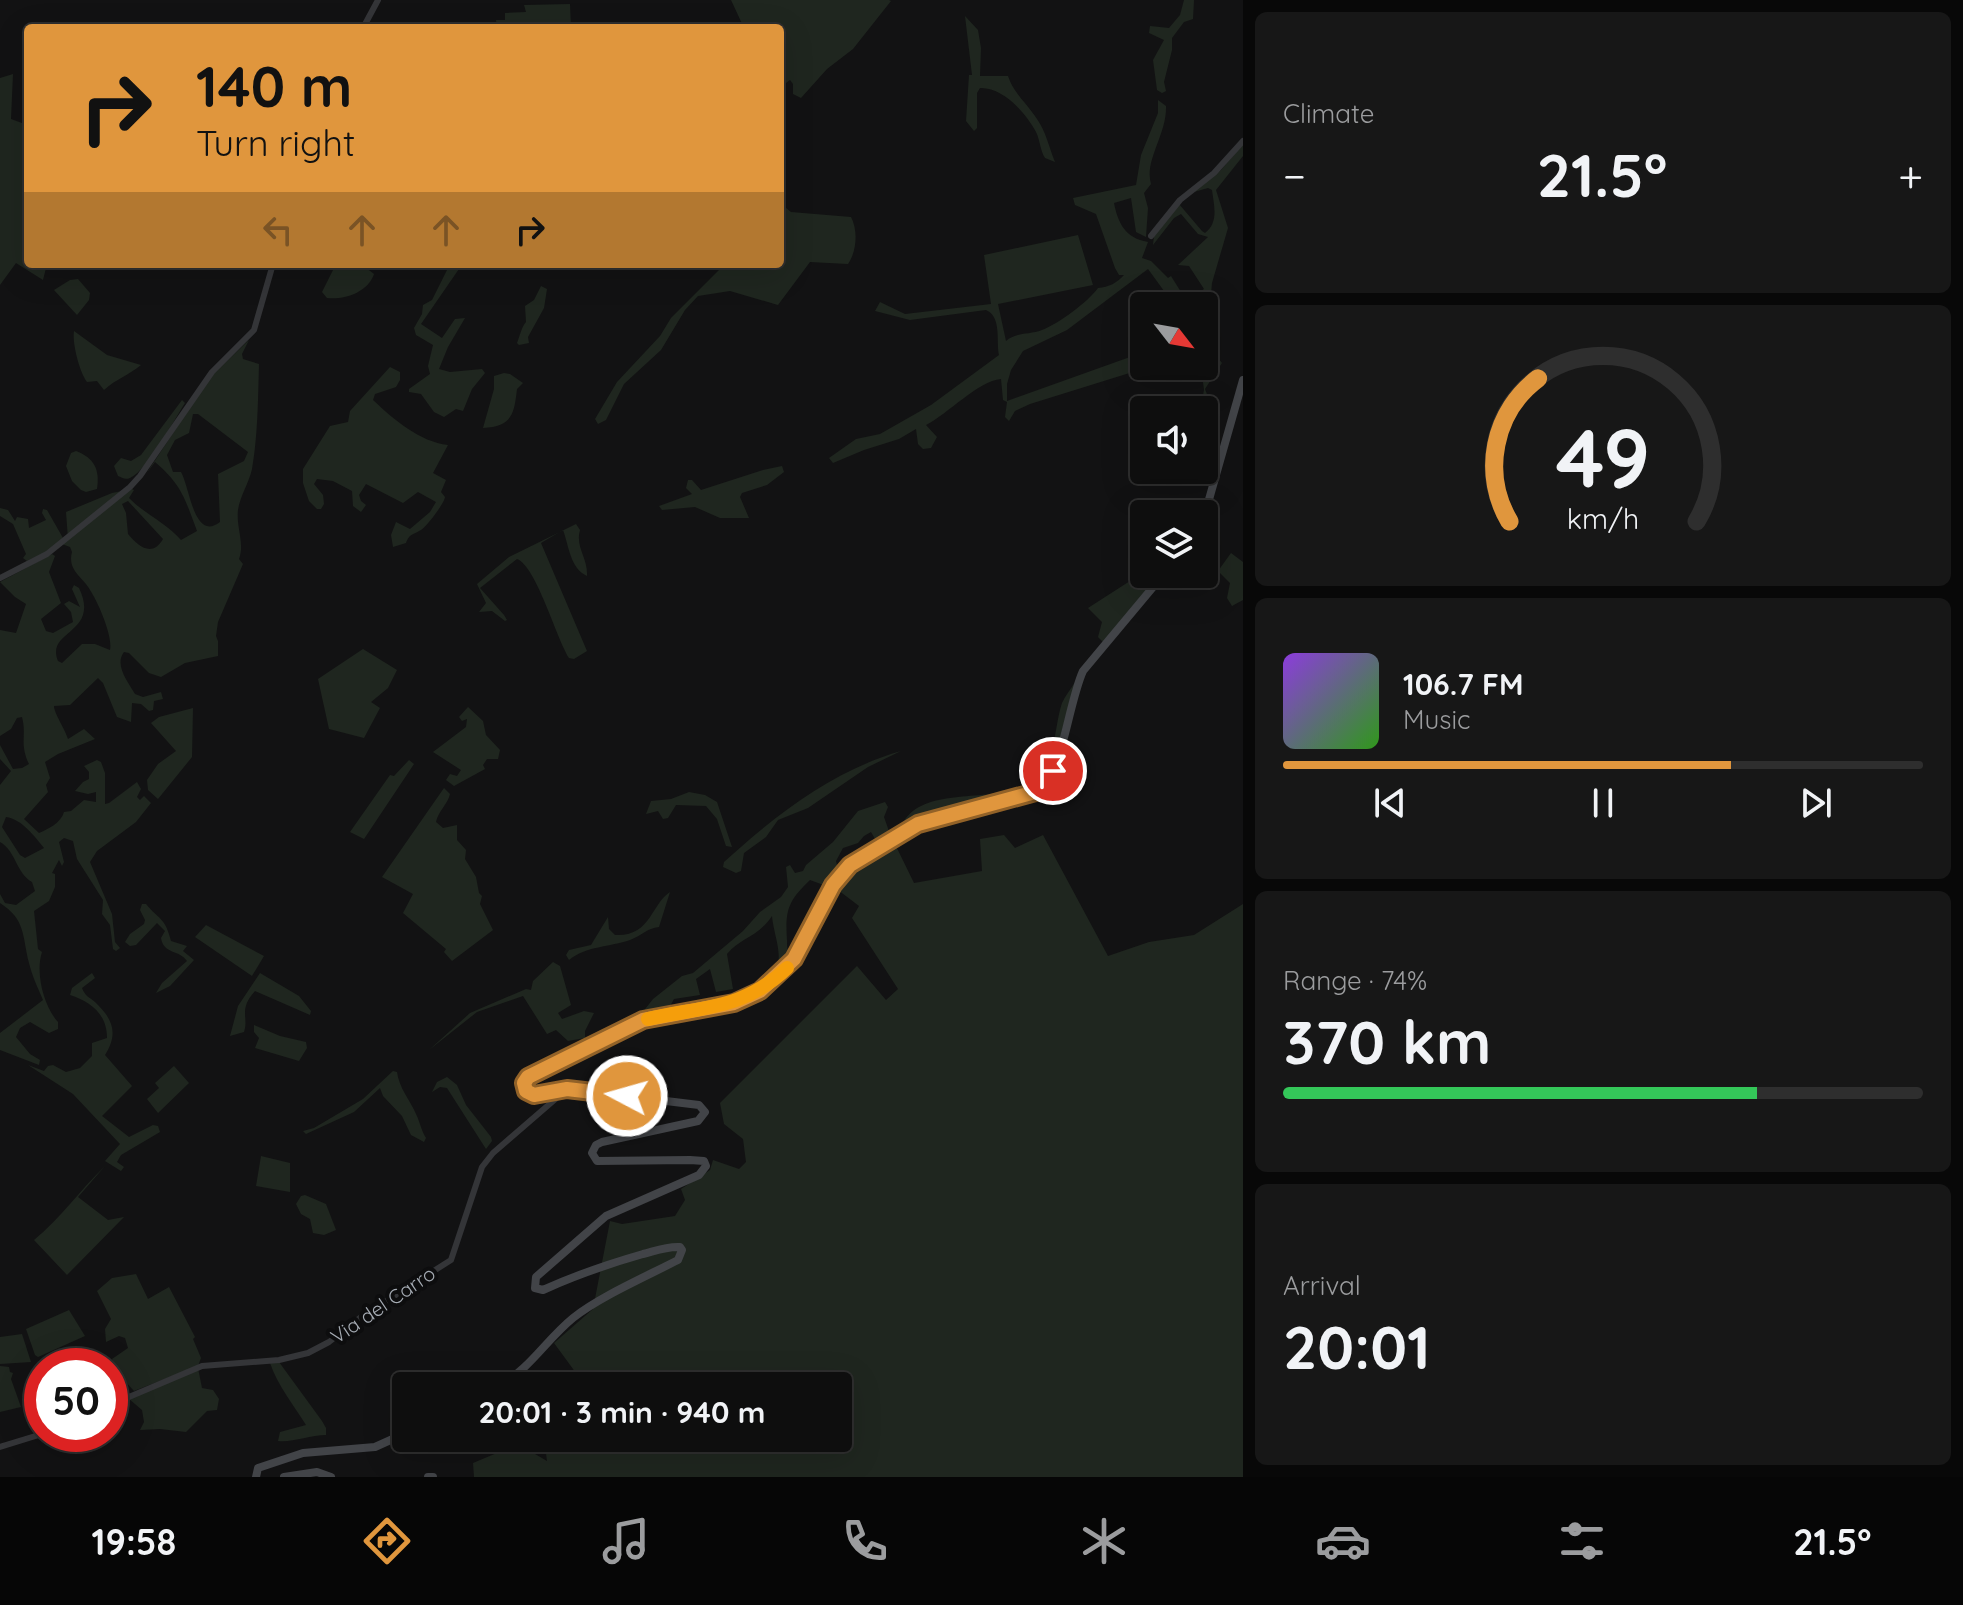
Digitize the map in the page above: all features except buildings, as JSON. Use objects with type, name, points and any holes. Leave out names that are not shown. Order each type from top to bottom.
[{"type":"main road","points":[[1209,500],[1243,380]]},
{"type":"main road","points":[[520,1372],[577,1315],[678,1260],[682,1252],[680,1247],[671,1246],[594,1268],[543,1290],[535,1288],[536,1277],[606,1216],[699,1175],[706,1166],[704,1161],[690,1160],[597,1161],[592,1153],[596,1145],[602,1142],[698,1121],[705,1112],[699,1105],[567,1089],[534,1095],[526,1091],[524,1083],[528,1077],[635,1023],[734,1003],[760,991],[794,959],[833,885],[843,871],[858,859],[927,821],[1022,798],[1043,788],[1053,771],[1083,671],[1152,588]]},
{"type":"main road","points":[[256,1477],[258,1468],[303,1453],[375,1447],[392,1439]]},
{"type":"main road","points":[[284,1477],[317,1472],[331,1477]]},
{"type":"street","points":[[365,24],[378,0]]},
{"type":"street","points":[[1151,236],[1180,200],[1214,173],[1243,141]]},
{"type":"street","points":[[0,578],[47,554],[140,476],[212,372],[254,330],[272,268]]},
{"type":"street","name":"Via del Carro","points":[[128,1397],[202,1366],[279,1360],[308,1353],[451,1260],[482,1167],[493,1153],[567,1089]]},
{"type":"street","points":[[0,1447],[24,1440]]},
{"type":"shaded area","points":[[731,0],[891,1],[853,49],[827,69],[801,98],[793,94],[790,80],[784,81],[784,24],[742,24]]},
{"type":"shaded area","points":[[1184,0],[1194,0],[1193,19],[1184,22],[1172,38],[1164,82],[1166,91],[1162,93],[1157,90],[1153,60],[1164,40],[1149,33],[1150,26],[1169,28],[1180,15]]},
{"type":"shaded area","points":[[570,4],[571,24],[496,24],[496,20],[505,20],[505,13],[526,12],[524,5]]},
{"type":"shaded area","points":[[965,16],[978,30],[980,76],[1008,76],[1040,124],[1055,162],[1045,158],[1036,132],[1026,117],[1013,102],[997,92],[980,88],[977,93],[977,128],[974,131],[966,121],[969,75],[972,75]]},
{"type":"shaded area","points":[[13,74],[11,119],[24,121],[24,268],[46,268],[43,280],[16,263],[0,285],[0,78]]},
{"type":"shaded area","points":[[1158,100],[1166,106],[1151,166],[1151,184],[1144,193],[1148,208],[1146,237],[1136,232],[1131,198],[1114,203],[1128,233],[1148,242],[1142,258],[1151,261],[1168,278],[1171,276],[1181,292],[1165,292],[1148,269],[1067,330],[1023,351],[1011,370],[1007,401],[1130,357],[1130,373],[1030,404],[1015,411],[1009,421],[1005,417],[1007,402],[1003,400],[1001,379],[992,381],[926,425],[937,437],[931,448],[923,449],[918,444],[916,429],[899,439],[833,463],[829,458],[856,439],[880,434],[931,405],[999,355],[996,324],[986,310],[910,320],[875,311],[880,302],[905,314],[991,304],[984,255],[1078,235],[1093,285],[998,304],[1006,341],[1056,323],[1098,288],[1112,284],[1124,275],[1119,275],[1115,268],[1096,214],[1075,205],[1073,198],[1136,185],[1141,155],[1158,113]]},
{"type":"shaded area","points":[[1243,144],[1243,156],[1216,190],[1228,228],[1211,292],[1199,292],[1204,289],[1189,266],[1178,265],[1208,237],[1198,234],[1181,214],[1174,218],[1153,245],[1154,236],[1179,204],[1202,231],[1205,233],[1209,229],[1214,213],[1212,190],[1208,188],[1194,192],[1221,170]]},
{"type":"shaded area","points":[[784,206],[791,212],[851,217],[856,240],[848,264],[810,262],[778,305],[730,291],[698,296],[685,310],[661,350],[624,384],[606,420],[598,424],[595,419],[617,382],[660,336],[671,318],[721,268],[784,268]]},
{"type":"shaded area","points":[[334,268],[366,268],[374,274],[367,286],[355,294],[327,298],[322,292]]},
{"type":"shaded area","points":[[448,268],[460,268],[421,324],[442,338],[455,319],[465,318],[439,369],[450,372],[482,369],[485,373],[472,389],[463,411],[456,409],[444,417],[434,412],[421,394],[409,392],[430,374],[428,366],[433,345],[416,335],[414,328],[423,305],[432,300]]},
{"type":"shaded area","points":[[78,279],[90,293],[89,300],[77,315],[54,290],[70,280]]},
{"type":"shaded area","points":[[541,286],[547,289],[544,308],[528,337],[529,343],[519,345],[517,343],[526,322],[525,306],[534,300]]},
{"type":"shaded area","points":[[74,331],[107,355],[141,365],[104,390],[97,381],[87,382],[77,356]]},
{"type":"shaded area","points":[[249,340],[242,354],[243,359],[259,364],[252,469],[238,510],[239,559],[243,564],[218,622],[218,656],[185,663],[161,677],[149,673],[129,653],[124,652],[121,668],[135,694],[143,697],[161,692],[163,699],[154,701],[153,710],[132,703],[131,722],[117,717],[98,678],[70,705],[54,706],[68,739],[84,729],[95,739],[45,762],[50,778],[46,785],[48,792],[24,819],[39,833],[54,825],[64,812],[71,811],[84,800],[96,802],[96,792],[75,791],[89,779],[89,772],[84,766],[97,760],[105,773],[105,804],[137,782],[141,789],[137,797],[140,800],[144,796],[151,803],[136,822],[97,851],[90,862],[112,914],[115,942],[120,948],[116,951],[113,949],[110,925],[102,914],[103,900],[77,859],[73,841],[64,838],[59,842],[64,862],[62,866],[59,860],[52,873],[55,874],[55,887],[49,901],[34,911],[38,949],[42,952],[42,989],[58,1022],[58,1029],[49,1033],[30,1022],[20,1028],[16,1037],[30,1054],[40,1060],[39,1065],[0,1050],[0,1033],[43,1000],[30,968],[19,922],[0,903],[0,894],[5,903],[16,905],[35,891],[10,851],[0,842],[0,785],[11,771],[0,759],[0,745],[13,769],[29,764],[24,750],[22,717],[17,718],[11,729],[0,736],[0,630],[16,633],[26,604],[0,582],[52,554],[55,556],[49,572],[61,603],[41,619],[46,631],[53,633],[73,622],[71,612],[64,604],[69,601],[80,607],[72,589],[74,585],[79,588],[84,603],[79,623],[59,643],[56,651],[58,661],[62,663],[82,644],[95,644],[110,650],[101,611],[74,569],[70,547],[62,544],[68,539],[66,512],[112,493],[132,489],[129,498],[181,540],[197,531],[186,501],[171,478],[155,462],[146,474],[210,377]],"holes":[[[193,414],[198,414],[248,452],[244,461],[218,474],[220,522],[211,526],[204,525],[199,519],[181,472],[173,472],[167,455],[175,440],[189,433]],[[128,501],[163,539],[159,545],[145,548],[128,534],[122,504]],[[6,817],[12,818],[28,829],[44,848],[25,858],[2,827]]]},
{"type":"shaded area","points":[[390,367],[400,372],[400,380],[396,387],[375,394],[373,400],[417,434],[448,445],[433,473],[446,480],[441,492],[445,497],[442,505],[424,528],[410,536],[406,543],[393,547],[391,535],[396,522],[410,529],[430,512],[436,502],[418,492],[403,503],[366,484],[359,495],[366,505],[361,512],[353,506],[352,491],[333,481],[317,479],[314,484],[323,495],[324,504],[317,509],[309,501],[303,483],[303,469],[330,426],[348,422],[350,411]]},
{"type":"shaded area","points":[[504,373],[523,383],[517,389],[513,412],[506,422],[483,428],[494,389],[494,376]]},
{"type":"shaded area","points":[[1203,380],[1211,380],[1205,389],[1208,396],[1203,396]]},
{"type":"shaded area","points":[[182,400],[185,403],[145,465],[130,478],[118,476],[114,466],[121,458],[131,461],[141,455]]},
{"type":"shaded area","points":[[76,451],[94,465],[98,476],[97,489],[86,492],[72,481],[66,466],[71,453]]},
{"type":"shaded area","points":[[782,466],[784,472],[767,485],[742,493],[740,497],[749,518],[720,518],[695,507],[662,510],[659,506],[692,494],[686,488],[688,480],[692,480],[701,490]]},
{"type":"shaded area","points":[[0,508],[8,510],[15,521],[17,517],[28,519],[29,528],[46,520],[42,513],[43,509],[47,510],[63,538],[46,552],[27,561],[23,558],[26,554],[13,524],[0,516]]},
{"type":"shaded area","points":[[576,524],[580,530],[579,542],[587,576],[577,568],[563,530]]},
{"type":"shaded area","points":[[559,532],[541,543],[587,651],[574,659],[569,658],[531,574],[517,559],[480,588],[507,620],[492,611],[479,612],[486,603],[477,584],[509,557]]},
{"type":"shaded area","points":[[1231,553],[1243,562],[1243,600],[1232,606],[1227,598],[1230,583],[1218,571]]},
{"type":"shaded area","points":[[1130,581],[1130,588],[1148,588],[1103,642],[1098,637],[1102,622],[1088,608]]},
{"type":"shaded area","points":[[363,649],[397,670],[388,688],[371,702],[380,708],[364,738],[329,729],[318,679]]},
{"type":"shaded area","points":[[1075,682],[1049,779],[1032,792],[950,811],[904,828],[904,821],[915,809],[930,802],[1006,792],[1038,780],[1048,766],[1062,703]]},
{"type":"shaded area","points":[[468,707],[483,721],[486,735],[500,750],[498,759],[487,759],[483,765],[485,769],[454,786],[446,780],[450,774],[457,776],[461,770],[433,752],[466,727],[467,719],[462,721],[459,717]]},
{"type":"shaded area","points":[[193,708],[192,757],[158,799],[148,790],[147,780],[158,764],[176,751],[151,723],[159,717]]},
{"type":"shaded area","points":[[901,751],[868,767],[808,808],[778,820],[766,837],[744,853],[741,871],[736,873],[723,867],[724,862],[744,844],[806,796],[852,770]]},
{"type":"shaded area","points":[[409,760],[414,764],[364,839],[350,832],[390,775],[394,776]]},
{"type":"shaded area","points":[[444,788],[450,794],[436,822],[443,828],[457,825],[457,840],[466,850],[465,859],[476,877],[482,896],[480,904],[493,930],[452,961],[444,952],[446,949],[403,913],[413,894],[382,877]]},
{"type":"shaded area","points":[[689,792],[705,795],[717,802],[732,847],[726,846],[717,819],[706,806],[676,805],[668,818],[663,819],[658,811],[646,814],[651,801],[671,799]]},
{"type":"shaded area","points":[[885,802],[888,807],[884,817],[890,834],[878,844],[871,832],[858,843],[843,848],[836,861],[839,873],[829,887],[810,880],[793,900],[787,930],[788,950],[793,958],[764,986],[754,991],[754,984],[766,980],[778,965],[772,916],[761,929],[727,954],[733,989],[716,992],[710,969],[696,979],[700,995],[674,999],[667,1012],[642,1013],[653,999],[682,976],[693,973],[781,897],[788,887],[786,867],[790,865],[795,873],[803,871],[833,842],[858,811]]},
{"type":"shaded area","points":[[1004,835],[1015,848],[1043,835],[1108,956],[1149,942],[1194,935],[1243,904],[1243,1477],[474,1477],[473,1463],[499,1452],[532,1452],[547,1461],[546,1452],[852,1452],[852,1372],[575,1372],[554,1343],[593,1309],[610,1221],[622,1224],[675,1216],[685,1200],[681,1189],[710,1170],[713,1160],[739,1169],[746,1162],[743,1139],[724,1124],[720,1103],[857,966],[886,1000],[898,989],[852,918],[859,906],[838,890],[849,874],[893,840],[914,883],[982,871],[980,839]]},
{"type":"shaded area","points":[[670,892],[659,927],[630,940],[590,949],[569,960],[566,955],[569,950],[591,945],[608,917],[609,929],[615,935],[636,931]]},
{"type":"shaded area","points":[[142,904],[146,904],[164,923],[171,941],[187,946],[183,951],[194,960],[170,986],[156,993],[162,983],[187,961],[165,947],[161,938],[165,931],[157,923],[136,945],[130,946],[125,942],[144,924],[140,910]]},
{"type":"shaded area","points":[[206,925],[264,956],[252,976],[195,937]]},
{"type":"shaded area","points":[[553,962],[560,966],[571,1005],[558,1013],[562,1019],[584,1011],[594,1013],[585,1038],[568,1041],[556,1030],[547,1034],[523,996],[477,1012],[429,1050],[470,1013],[526,989],[531,990],[533,981]]},
{"type":"shaded area","points":[[92,973],[95,978],[82,988],[110,1021],[113,1034],[105,1055],[132,1086],[102,1116],[129,1137],[153,1125],[158,1126],[160,1132],[121,1155],[117,1162],[124,1167],[121,1171],[105,1161],[120,1144],[73,1094],[28,1065],[44,1071],[53,1065],[66,1072],[80,1068],[92,1056],[92,1043],[107,1038],[104,1022],[96,1010],[70,995],[72,988]]},
{"type":"shaded area","points":[[260,973],[299,996],[311,1011],[310,1015],[255,991],[245,1008],[244,1032],[230,1036],[238,1006]]},
{"type":"shaded area","points":[[254,1025],[306,1042],[307,1048],[299,1061],[255,1048],[259,1038],[254,1032]]},
{"type":"shaded area","points":[[174,1066],[189,1083],[158,1113],[147,1099],[159,1088],[155,1083]]},
{"type":"shaded area","points":[[393,1071],[397,1072],[417,1117],[426,1138],[424,1142],[411,1135],[402,1116],[383,1096],[380,1088],[354,1112],[306,1134],[303,1131],[314,1128],[363,1099]]},
{"type":"shaded area","points":[[447,1077],[457,1085],[466,1105],[491,1137],[492,1141],[486,1149],[447,1088],[440,1087],[432,1092],[437,1082]]},
{"type":"shaded area","points":[[261,1156],[290,1163],[290,1192],[256,1186]]},
{"type":"shaded area","points":[[105,1166],[78,1197],[108,1220],[124,1217],[67,1275],[34,1240]]},
{"type":"shaded area","points":[[305,1195],[326,1204],[336,1230],[324,1235],[313,1233],[310,1219],[301,1214],[296,1204]]},
{"type":"shaded area","points":[[136,1274],[148,1299],[169,1287],[195,1337],[193,1339],[201,1358],[198,1366],[134,1391],[128,1384],[125,1338],[119,1336],[106,1342],[105,1329],[111,1319],[97,1291],[112,1278]]},
{"type":"shaded area","points":[[69,1310],[85,1336],[58,1348],[33,1348],[26,1329]]},
{"type":"shaded area","points":[[22,1334],[26,1348],[24,1348],[24,1362],[0,1364],[0,1337]]},
{"type":"shaded area","points":[[279,1362],[322,1421],[326,1435],[278,1441],[280,1432],[306,1425],[273,1371],[270,1363]]},
{"type":"shaded area","points":[[0,1366],[9,1367],[13,1373],[11,1379],[21,1407],[0,1412]]},
{"type":"shaded area","points":[[198,1368],[202,1388],[213,1390],[219,1399],[217,1410],[207,1411],[186,1432],[140,1430],[144,1422],[142,1410],[128,1398]]},
{"type":"slow traffic","points":[[648,1019],[734,1003],[767,987],[787,968]]},
{"type":"route","points":[[627,1096],[567,1089],[534,1095],[526,1091],[524,1083],[528,1077],[635,1023],[734,1003],[760,991],[794,959],[833,885],[850,865],[918,824],[1039,791],[1053,771]]}]
